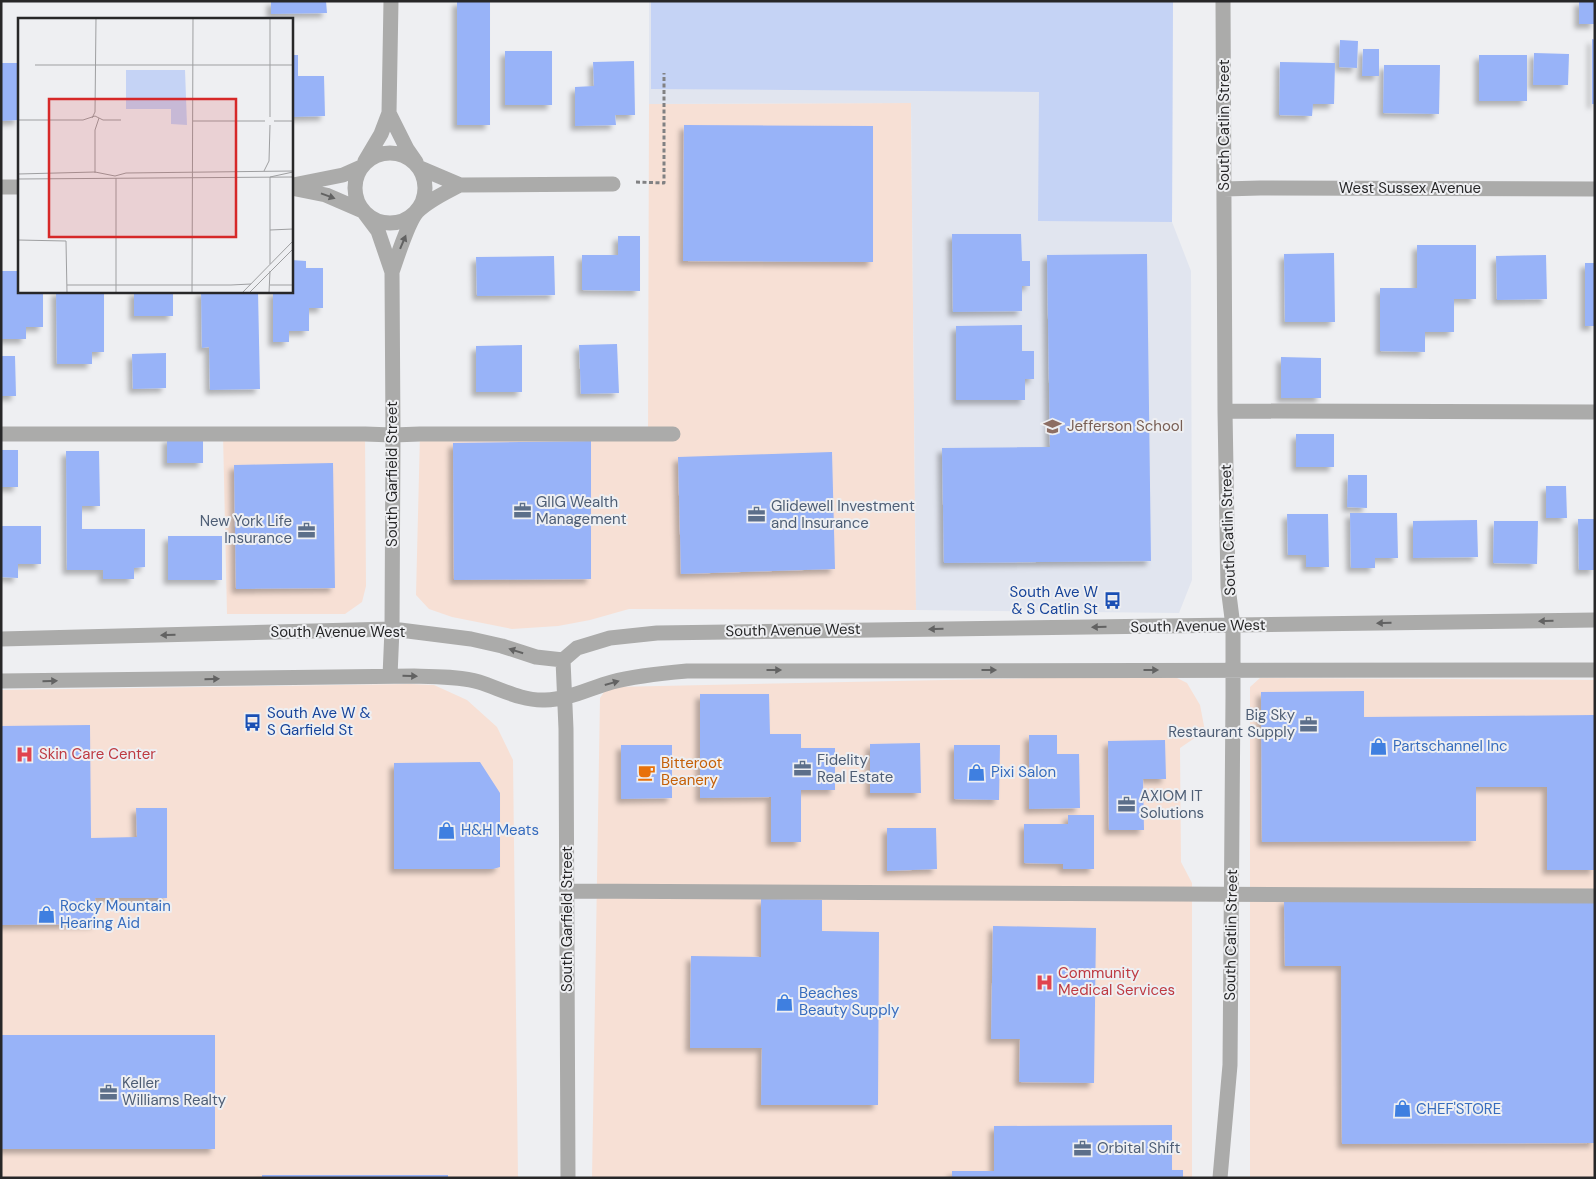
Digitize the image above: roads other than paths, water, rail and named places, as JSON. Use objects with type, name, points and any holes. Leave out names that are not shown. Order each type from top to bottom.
[{"type":"street","points":[[363,211],[355,190],[356,179],[381,134],[389,113],[391,1]]},
{"type":"street","name":"South Catlin Street","points":[[1220,1178],[1230,1065],[1233,670],[1233,626],[1228,587],[1225,411],[1223,1]]},
{"type":"street","points":[[389,113],[425,179],[426,191],[423,203],[416,213]]},
{"type":"street","points":[[292,187],[343,175],[361,167],[378,155],[389,153],[401,154],[412,160],[420,168],[460,185],[612,184]]},
{"type":"street","points":[[292,187],[326,194],[363,211],[383,223],[395,223],[407,220],[434,199],[460,185]]},
{"type":"street","points":[[1,187],[18,187]]},
{"type":"street","name":"West Sussex Avenue","points":[[1224,189],[1595,189]]},
{"type":"street","name":"South Garfield Street","points":[[363,211],[378,230],[392,272],[393,435],[390,676]]},
{"type":"street","name":"South Garfield Street","points":[[392,272],[402,242],[416,213]]},
{"type":"street","points":[[1225,411],[1595,412]]},
{"type":"street","points":[[1,434],[673,434]]},
{"type":"street","name":"South Avenue West","points":[[1,639],[392,629],[471,639],[502,646],[536,657],[564,660],[577,648],[610,638],[657,632],[1595,620]]},
{"type":"street","name":"South Garfield Street","points":[[564,660],[566,697],[568,1178]]},
{"type":"street","points":[[1,681],[390,676],[456,678],[478,682],[530,699],[547,700],[566,697],[610,682],[687,671],[1595,670]]},
{"type":"street","points":[[567,891],[1595,896]]},
{"type":"place","name":"Jefferson School","points":[[1053,426]]},
{"type":"place","name":"GIIG Wealth Management","points":[[522,511]]},
{"type":"place","name":"Glidewell Investment and Insurance","points":[[757,515]]},
{"type":"place","name":"New York Life Insurance","points":[[306,530]]},
{"type":"place","name":"South Ave W & S Catlin St","points":[[1112,601]]},
{"type":"place","name":"South Ave W & S Garfield St","points":[[253,722]]},
{"type":"place","name":"Big Sky Restaurant Supply","points":[[1309,724]]},
{"type":"place","name":"Partschannel Inc","points":[[1379,746]]},
{"type":"place","name":"Skin Care Center","points":[[25,754]]},
{"type":"place","name":"Fidelity Real Estate","points":[[803,769]]},
{"type":"place","name":"Bitteroot Beanery","points":[[647,772]]},
{"type":"place","name":"Pixi Salon","points":[[977,772]]},
{"type":"place","name":"AXIOM IT Solutions","points":[[1126,805]]},
{"type":"place","name":"H&H Meats","points":[[447,830]]},
{"type":"place","name":"Rocky Mountain Hearing Aid","points":[[46,915]]},
{"type":"place","name":"Community Medical Services","points":[[1044,982]]},
{"type":"place","name":"Beaches Beauty Supply","points":[[785,1002]]},
{"type":"place","name":"Keller Williams Realty","points":[[108,1092]]},
{"type":"place","name":"CHEF'STORE","points":[[1402,1109]]},
{"type":"place","name":"Orbital Shift","points":[[1083,1148]]}]
